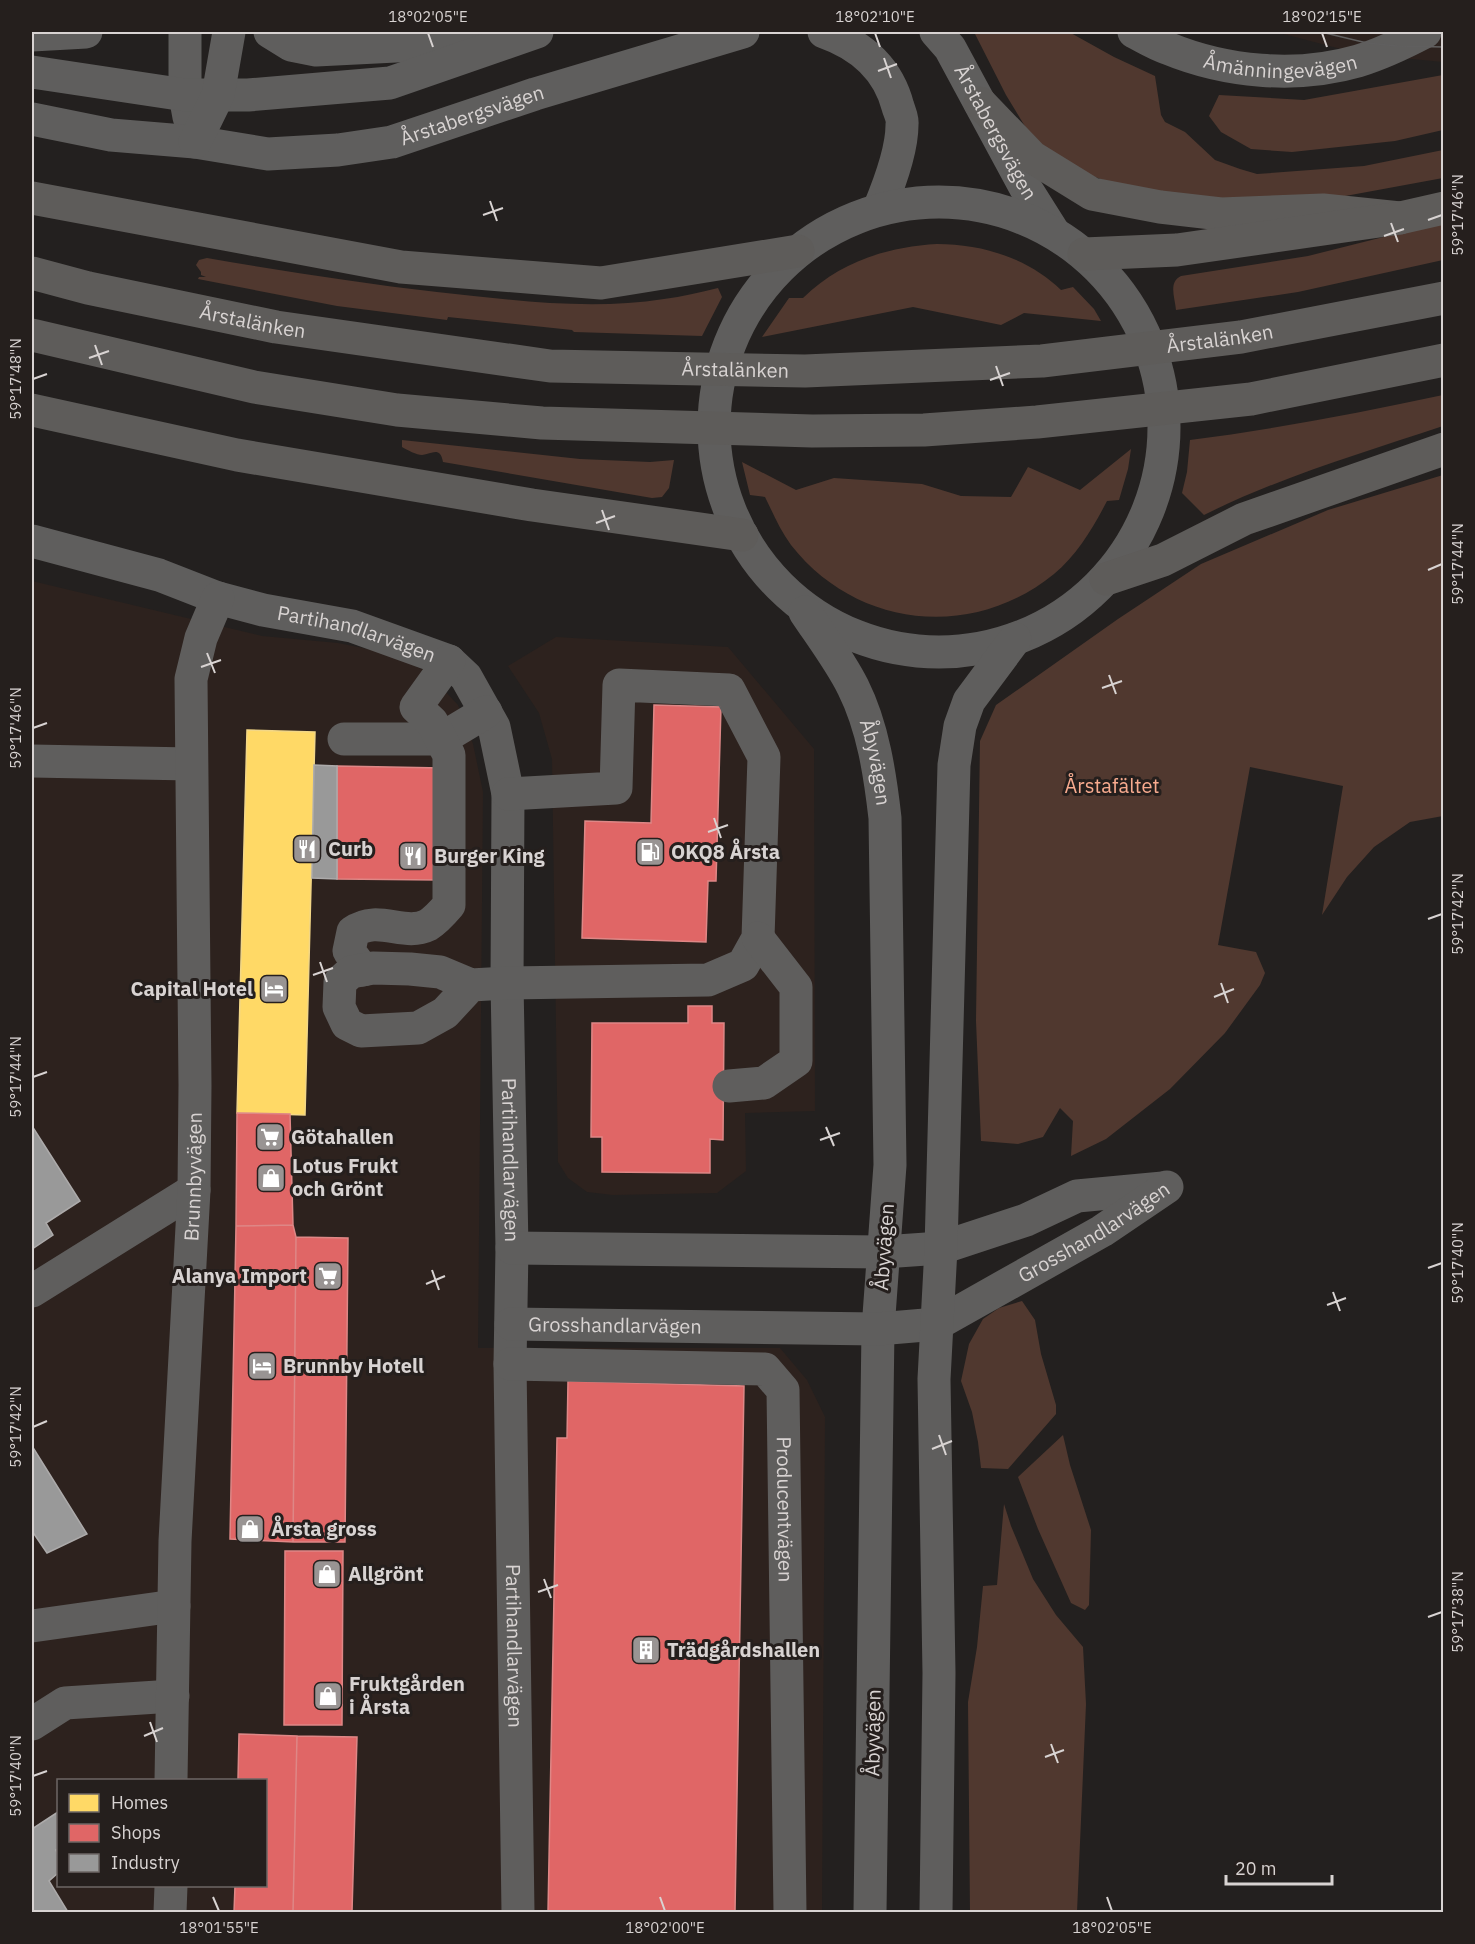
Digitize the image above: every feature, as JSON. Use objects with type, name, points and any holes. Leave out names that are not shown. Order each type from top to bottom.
[{"type":"highway","points":[[980,103],[1032,157],[1092,194],[1161,207],[1221,214],[1323,210],[1400,218]]},
{"type":"highway","points":[[32,198],[401,267],[601,283],[798,251]]},
{"type":"highway","points":[[1084,254],[1177,250],[1400,218],[1443,208]]},
{"type":"highway","name":"Årstalänken","points":[[32,273],[88,288],[276,327],[550,366],[805,371],[1042,362],[1241,337],[1443,298]]},
{"type":"highway","points":[[32,335],[254,387],[397,410],[542,423],[812,431],[924,430],[1037,422],[1251,399],[1443,360]]},
{"type":"highway","points":[[32,410],[237,455],[532,505],[742,536]]},
{"type":"highway","points":[[1106,579],[1163,560],[1244,519],[1443,449]]},
{"type":"street","points":[[32,35],[86,32]]},
{"type":"street","points":[[185,32],[185,95],[195,142]]},
{"type":"street","points":[[195,142],[218,95],[229,32]]},
{"type":"street","points":[[270,32],[291,45],[316,50],[525,36]]},
{"type":"street","name":"Årstabergsvägen","points":[[32,119],[111,135],[195,142],[268,154],[339,150],[392,142],[535,94],[743,32]]},
{"type":"street","points":[[824,32],[842,38],[866,54],[882,71],[894,90],[903,124],[893,176],[879,210]]},
{"type":"street","name":"Årstabergsvägen","points":[[936,32],[950,48],[1025,187],[1054,233]]},
{"type":"street","name":"Åmänningevägen","points":[[1134,32],[1166,48],[1210,63],[1298,72],[1357,61],[1397,46],[1425,32]]},
{"type":"street","points":[[32,72],[185,95],[248,95],[390,82],[525,36]]},
{"type":"street","points":[[929,202],[969,203],[999,209],[1027,219],[1054,233],[1084,254],[1113,284],[1140,325],[1152,352],[1162,390],[1165,429],[1161,468],[1150,506],[1133,541],[1106,579],[1083,600],[1051,622],[1015,639],[978,648],[940,651],[902,649],[865,639],[831,624],[799,603],[758,561],[742,536],[724,494],[716,458],[714,421],[718,383],[728,347],[744,314],[765,284],[798,251],[837,226],[879,210],[929,202]]},
{"type":"street","name":"Partihandlarvägen","points":[[32,541],[159,575],[218,598],[263,610],[352,626],[449,661],[466,677],[494,727],[508,794],[507,982],[512,1248],[510,1364],[518,1912]]},
{"type":"street","name":"Brunnbyvägen","points":[[171,1779],[175,1541],[194,1190],[191,679],[201,638],[218,598]]},
{"type":"street","name":"Åbyvägen","points":[[799,603],[853,687],[869,728],[880,772],[885,818],[890,1165],[878,1329],[870,1912]]},
{"type":"street","points":[[936,1912],[939,1673],[934,1379],[941,1248],[954,765],[960,726],[969,701],[1015,639]]},
{"type":"street","points":[[363,970],[349,951],[353,932],[363,925],[380,924],[417,928],[434,921],[449,905],[449,755],[432,722],[416,707],[449,661]]},
{"type":"street","points":[[471,985],[445,1013],[418,1028],[361,1031],[347,1024],[339,1007],[340,982],[351,972],[363,970],[410,969],[440,972],[471,985],[507,982],[708,980],[743,964],[758,938],[764,757],[729,690],[619,685],[616,788],[508,794]]},
{"type":"street","points":[[344,739],[441,740],[486,712]]},
{"type":"street","points":[[32,761],[191,764]]},
{"type":"street","points":[[729,1086],[764,1083],[796,1061],[796,987],[758,938]]},
{"type":"street","name":"Grosshandlarvägen","points":[[511,1324],[878,1329],[937,1324],[1102,1231],[1167,1187],[1077,1196],[1026,1220],[941,1248],[883,1252],[512,1248]]},
{"type":"street","points":[[32,1291],[194,1190]]},
{"type":"street","name":"Producentvägen","points":[[510,1364],[765,1369],[783,1390],[790,1912]]},
{"type":"street","points":[[32,1626],[174,1606]]},
{"type":"street","points":[[32,1724],[65,1703],[173,1696]]},
{"type":"street","points":[[170,1912],[171,1887]]},
{"type":"shaded area","points":[[1276,32],[1443,32],[1443,62],[1360,54]]},
{"type":"shaded area","points":[[32,581],[262,636],[338,643],[388,653],[426,671],[458,705],[473,744],[483,792],[478,1348],[780,1348],[807,1380],[825,1417],[822,1912],[32,1912]]},
{"type":"shaded area","points":[[556,637],[728,647],[814,749],[815,1111],[745,1113],[746,1171],[717,1193],[613,1195],[587,1192],[568,1178],[558,1162],[552,759],[539,713],[508,666]]},
{"type":"green space","points":[[974,32],[1069,32],[1155,76],[1161,115],[1165,122],[1185,132],[1215,160],[1240,169],[1257,174],[1364,166],[1443,150],[1443,178],[1329,199],[1153,198],[1062,165],[1026,128],[1006,95]]},
{"type":"green space","points":[[1443,75],[1443,130],[1395,141],[1292,152],[1251,149],[1221,132],[1209,116],[1219,95],[1304,100]]},
{"type":"green space","points":[[1443,222],[1443,260],[1298,292],[1176,310],[1173,286],[1181,276],[1308,256]]},
{"type":"green space","points":[[937,244],[987,250],[1019,261],[1034,269],[1061,290],[1073,287],[1094,309],[1101,321],[1024,313],[1001,325],[913,307],[762,337],[789,298],[803,298],[817,285],[848,266],[882,253]]},
{"type":"green space","points":[[207,258],[379,285],[522,301],[607,304],[678,297],[718,288],[722,297],[702,336],[574,332],[448,317],[447,320],[337,306],[198,279],[206,277],[201,275],[196,265],[199,260]]},
{"type":"green space","points":[[1443,395],[1443,426],[1292,477],[1204,515],[1182,493],[1187,472],[1190,440],[1317,420]]},
{"type":"green space","points":[[402,440],[580,459],[650,462],[674,460],[669,488],[662,497],[652,498],[443,462],[438,452],[422,455],[407,450],[402,447]]},
{"type":"green space","points":[[1131,449],[1119,500],[1107,501],[1084,540],[1062,567],[1022,595],[987,609],[952,616],[916,616],[881,608],[848,594],[818,573],[791,545],[765,497],[750,495],[742,462],[796,490],[834,478],[922,484],[961,496],[1011,497],[1028,467],[1080,490]]},
{"type":"green space","name":"Årstafältet","points":[[1443,475],[1443,816],[1410,822],[1374,847],[1347,877],[1322,915],[1343,786],[1250,767],[1218,945],[1256,952],[1265,973],[1260,985],[1225,1033],[1170,1089],[1106,1139],[1071,1156],[1073,1121],[1060,1108],[1043,1137],[1018,1144],[981,1141],[976,1021],[980,741],[996,705],[1201,564],[1328,510]]},
{"type":"green space","points":[[1022,1301],[1035,1320],[1041,1354],[1056,1405],[1056,1414],[1008,1469],[981,1468],[972,1412],[961,1381],[969,1344],[983,1319],[999,1308]]},
{"type":"green space","points":[[1063,1435],[1091,1530],[1089,1605],[1085,1610],[1071,1603],[1018,1477]]},
{"type":"green space","points":[[1004,1504],[1033,1579],[1056,1615],[1083,1647],[1086,1704],[1077,1912],[970,1912],[968,1702],[977,1647],[983,1586],[997,1585]]},
{"type":"building: Homes","name":"Capital Hotel","points":[[247,730],[315,732],[305,1115],[237,1113]]},
{"type":"building: Shops","name":"OKQ8 Årsta","points":[[654,705],[721,707],[716,881],[708,881],[706,942],[582,938],[585,821],[651,823]]},
{"type":"building: Shops","points":[[337,766],[442,768],[439,880],[337,879]]},
{"type":"building: Shops","points":[[688,1006],[712,1006],[712,1023],[724,1023],[723,1140],[710,1139],[710,1173],[602,1172],[602,1137],[591,1137],[592,1023],[688,1023]]},
{"type":"building: Shops","points":[[237,1113],[290,1114],[293,1225],[236,1226]]},
{"type":"building: Shops","points":[[293,1225],[296,1237],[293,1542],[230,1539],[236,1226]]},
{"type":"building: Shops","points":[[296,1237],[348,1238],[345,1542],[293,1542]]},
{"type":"building: Shops","name":"Trädgårdshallen","points":[[568,1381],[744,1386],[735,1912],[548,1912],[557,1438],[567,1438]]},
{"type":"building: Shops","points":[[285,1551],[343,1551],[342,1725],[284,1725]]},
{"type":"building: Shops","points":[[239,1734],[297,1736],[293,1912],[234,1912],[235,1887],[267,1887],[267,1779],[238,1779]]},
{"type":"building: Shops","points":[[297,1736],[357,1737],[352,1912],[293,1912]]},
{"type":"building: Industry","points":[[314,765],[337,766],[337,879],[312,878]]},
{"type":"building: Industry","points":[[32,1126],[80,1201],[46,1223],[53,1235],[32,1249]]},
{"type":"building: Industry","points":[[32,1446],[87,1534],[47,1553],[32,1531]]},
{"type":"building: Industry","points":[[57,1813],[57,1874],[49,1881],[68,1912],[32,1912],[32,1829]]},
{"type":"tram line","points":[[1321,32],[1367,43],[1444,47]]},
{"type":"place","name":"Curb","points":[[307,849]]},
{"type":"place","name":"OKQ8 Årsta","points":[[650,852]]},
{"type":"place","name":"Burger King","points":[[413,856]]},
{"type":"place","name":"Capital Hotel","points":[[274,989]]},
{"type":"place","name":"Götahallen","points":[[270,1137]]},
{"type":"place","name":"Lotus Frukt och Grönt","points":[[271,1178]]},
{"type":"place","name":"Alanya Import","points":[[328,1276]]},
{"type":"place","name":"Brunnby Hotell","points":[[262,1366]]},
{"type":"place","name":"Årsta gross","points":[[250,1529]]},
{"type":"place","name":"Allgrönt","points":[[327,1574]]},
{"type":"place","name":"Trädgårdshallen","points":[[646,1650]]},
{"type":"place","name":"Fruktgården i Årsta","points":[[328,1696]]}]
